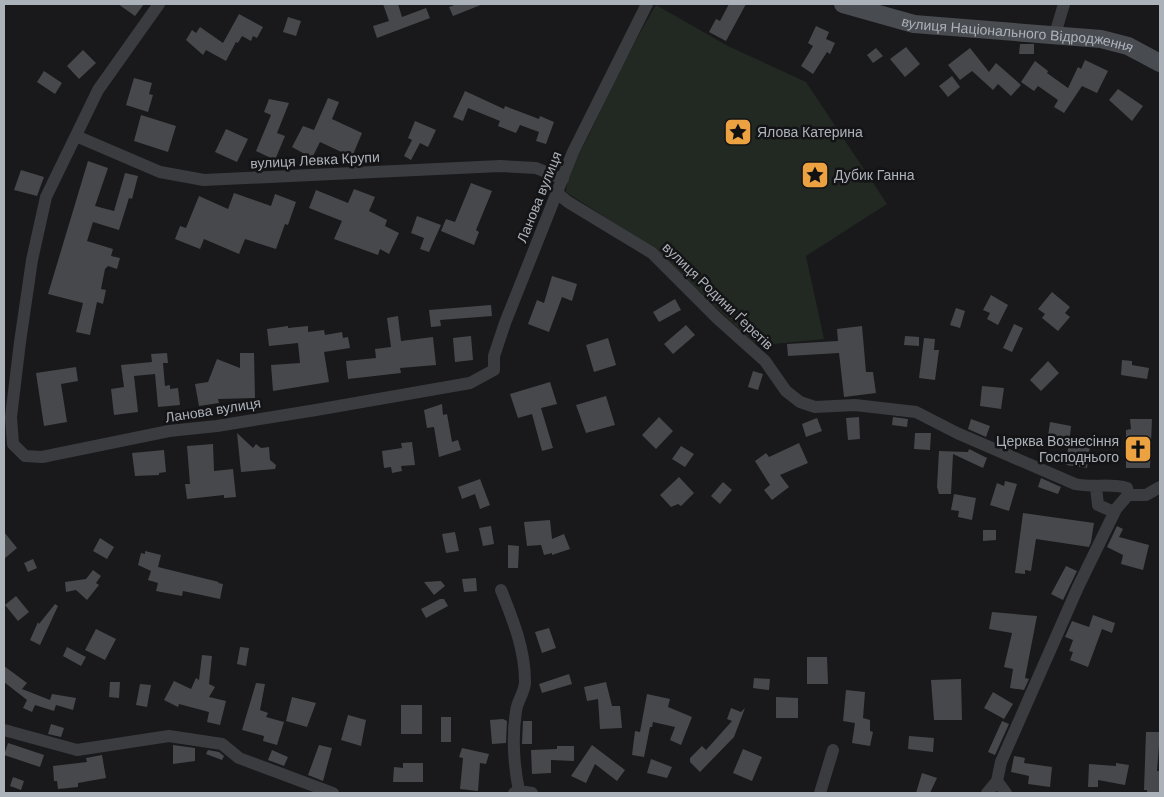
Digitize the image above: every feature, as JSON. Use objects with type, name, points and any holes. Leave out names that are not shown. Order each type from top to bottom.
[{"type":"street","name":"Ланова вулиця","points":[[159,4],[98,90],[46,197],[32,260],[11,417],[13,444],[25,456],[42,457],[169,431],[217,426],[470,383],[494,370],[494,356],[505,323],[573,152],[647,4]]},
{"type":"street","name":"вулиця Національного Відродження","points":[[843,4],[914,24],[1101,39],[1128,46],[1160,63]]},
{"type":"street","points":[[1055,34],[1064,4]]},
{"type":"street","name":"вулиця Левка Крупи","points":[[76,136],[160,172],[204,180],[500,166],[536,168],[563,179]]},
{"type":"street","name":"вулиця Родини Ґеретів","points":[[558,193],[568,202],[652,253],[717,318],[765,361],[786,391],[800,402],[815,407],[855,405],[916,412],[957,433],[1075,484],[1096,487],[1120,486],[1127,488],[1128,495]]},
{"type":"street","points":[[1096,487],[1098,505],[1114,512]]},
{"type":"street","points":[[988,793],[997,782],[1001,762],[1045,658],[1114,512],[1128,495],[1146,495],[1160,487]]},
{"type":"street","points":[[501,590],[515,624],[524,659],[525,685],[516,710],[515,746],[521,793]]},
{"type":"street","points":[[4,730],[77,750],[169,736],[222,744],[239,758],[333,793]]},
{"type":"street","points":[[820,793],[833,750]]},
{"type":"street","points":[[997,782],[1006,793]]},
{"type":"shaded area","points":[[656,5],[728,46],[806,82],[887,204],[806,256],[824,339],[764,345],[754,343],[648,245],[566,192],[574,163],[629,53]]},
{"type":"building","points":[[118,4],[144,4],[135,16]]},
{"type":"building","points":[[383,4],[398,4],[402,17],[426,8],[430,18],[377,38],[373,26],[389,21]]},
{"type":"building","points":[[457,4],[483,4],[453,16],[449,7]]},
{"type":"building","points":[[729,4],[746,4],[726,41],[709,32],[716,19],[720,21]]},
{"type":"building","points":[[239,14],[263,27],[257,38],[253,36],[251,41],[242,36],[238,43],[236,42],[226,61],[206,50],[203,55],[186,40],[192,30],[196,33],[200,27],[223,43]]},
{"type":"building","points":[[288,17],[301,21],[296,36],[283,32]]},
{"type":"building","points":[[816,26],[829,32],[826,39],[835,43],[830,54],[827,52],[813,74],[801,66],[813,46],[808,43]]},
{"type":"building","points":[[1020,44],[1034,44],[1034,54],[1019,54]]},
{"type":"building","points":[[906,47],[920,64],[905,77],[890,59]]},
{"type":"building","points":[[876,48],[883,56],[873,63],[867,55]]},
{"type":"building","points":[[970,48],[989,72],[996,63],[1021,85],[1011,96],[998,84],[993,90],[972,71],[960,80],[948,65]]},
{"type":"building","points":[[83,50],[96,63],[79,79],[67,66]]},
{"type":"building","points":[[1085,60],[1108,71],[1097,93],[1082,86],[1064,113],[1054,107],[1058,100],[1038,86],[1034,91],[1021,82],[1035,61],[1048,71],[1047,73],[1068,88],[1078,67],[1081,69]]},
{"type":"building","points":[[44,71],[62,83],[55,94],[37,82]]},
{"type":"building","points":[[952,76],[960,87],[948,97],[939,86]]},
{"type":"building","points":[[134,78],[152,83],[149,94],[153,95],[148,112],[126,105]]},
{"type":"building","points":[[1118,89],[1143,106],[1132,121],[1109,100]]},
{"type":"building","points":[[465,91],[504,109],[505,106],[539,119],[540,116],[554,122],[546,144],[536,141],[539,132],[520,125],[516,133],[498,126],[500,121],[468,108],[463,121],[453,117]]},
{"type":"building","points":[[328,98],[339,102],[332,119],[362,133],[352,157],[320,142],[312,158],[292,147],[303,126],[314,130]]},
{"type":"building","points":[[269,99],[289,103],[277,133],[285,136],[275,160],[256,151],[271,115],[264,112]]},
{"type":"building","points":[[141,115],[176,126],[168,152],[134,141]]},
{"type":"building","points":[[415,121],[436,130],[428,147],[420,143],[411,160],[404,156],[412,140],[408,138]]},
{"type":"building","points":[[226,129],[248,139],[237,162],[215,152]]},
{"type":"building","points":[[88,161],[108,168],[95,206],[114,211],[125,173],[138,176],[132,199],[129,198],[119,230],[93,222],[87,241],[113,249],[111,256],[120,258],[117,269],[108,266],[105,269],[101,289],[106,290],[103,304],[97,302],[90,335],[76,332],[83,303],[48,294]]},
{"type":"building","points":[[21,170],[44,177],[37,196],[14,190]]},
{"type":"building","points":[[471,183],[492,191],[476,230],[479,232],[474,245],[441,231],[446,219],[455,222]]},
{"type":"building","points":[[354,189],[375,197],[369,211],[387,220],[385,226],[399,233],[389,254],[380,249],[378,255],[334,239],[342,221],[309,208],[316,190],[348,203]]},
{"type":"building","points":[[234,193],[271,206],[275,194],[296,202],[288,225],[285,224],[276,249],[245,239],[239,254],[204,239],[200,249],[175,239],[180,226],[186,228],[199,196],[228,209]]},
{"type":"building","points":[[417,216],[441,225],[429,252],[420,249],[424,238],[411,233]]},
{"type":"building","points":[[552,276],[577,284],[572,301],[562,297],[549,332],[528,324],[537,300],[544,303]]},
{"type":"building","points":[[1052,292],[1070,307],[1065,313],[1070,317],[1058,331],[1042,318],[1045,314],[1038,309]]},
{"type":"building","points":[[991,295],[1008,305],[998,325],[987,319],[990,313],[983,310]]},
{"type":"building","points":[[675,299],[681,310],[659,322],[653,312]]},
{"type":"building","points":[[491,305],[492,316],[440,320],[441,326],[431,327],[429,310]]},
{"type":"building","points":[[956,308],[965,311],[960,328],[950,325]]},
{"type":"building","points":[[398,316],[401,341],[433,337],[436,365],[400,368],[401,373],[348,379],[346,361],[376,358],[375,349],[391,347],[387,318]]},
{"type":"building","points":[[1014,324],[1023,328],[1012,352],[1003,348]]},
{"type":"building","points":[[686,325],[695,335],[673,354],[664,344]]},
{"type":"building","points":[[288,326],[288,328],[308,326],[308,332],[324,330],[325,335],[342,332],[343,338],[348,337],[350,348],[324,352],[329,382],[273,391],[271,365],[300,363],[298,343],[269,346],[267,329]]},
{"type":"building","points":[[862,326],[866,372],[873,372],[876,393],[844,397],[839,353],[788,356],[787,344],[838,341],[837,329]]},
{"type":"building","points":[[471,336],[473,360],[455,362],[453,338]]},
{"type":"building","points":[[905,336],[919,337],[919,346],[904,345]]},
{"type":"building","points":[[608,338],[616,365],[594,372],[586,345]]},
{"type":"building","points":[[924,338],[935,339],[934,350],[939,350],[935,380],[919,378]]},
{"type":"building","points":[[167,353],[168,363],[163,363],[165,386],[170,385],[170,389],[178,388],[180,405],[158,407],[155,374],[134,376],[138,412],[114,415],[111,389],[124,387],[121,365],[152,362],[151,354]]},
{"type":"building","points":[[240,353],[254,353],[255,398],[218,399],[219,403],[199,406],[195,384],[208,382],[217,359],[240,368]]},
{"type":"building","points":[[1122,360],[1132,361],[1132,365],[1149,368],[1147,379],[1121,375]]},
{"type":"building","points":[[1048,361],[1059,373],[1041,391],[1030,380]]},
{"type":"building","points":[[76,367],[78,381],[61,384],[67,422],[44,426],[36,373]]},
{"type":"building","points":[[753,371],[763,374],[758,390],[748,387]]},
{"type":"building","points":[[550,382],[557,404],[541,408],[553,448],[542,451],[532,414],[518,418],[510,394]]},
{"type":"building","points":[[982,386],[1004,388],[1001,409],[980,406]]},
{"type":"building","points":[[606,396],[615,425],[586,433],[576,405]]},
{"type":"building","points":[[442,404],[443,415],[447,414],[452,442],[458,440],[461,450],[439,457],[434,427],[427,428],[424,410]]},
{"type":"building","points":[[659,417],[673,431],[656,449],[642,435]]},
{"type":"building","points":[[859,417],[860,439],[848,440],[846,418]]},
{"type":"building","points":[[893,417],[908,419],[907,427],[892,425]]},
{"type":"building","points":[[817,418],[822,431],[806,437],[802,424]]},
{"type":"building","points":[[971,419],[990,426],[986,437],[968,429]]},
{"type":"building","name":"Церква Вознесіння Господнього","points":[[1130,419],[1152,419],[1150,468],[1126,468],[1126,430],[1131,429]]},
{"type":"building","points":[[1050,422],[1071,426],[1070,436],[1091,439],[1087,468],[1066,465],[1069,440],[1048,436]]},
{"type":"building","points":[[237,433],[253,448],[256,444],[261,448],[269,447],[270,460],[276,465],[275,469],[241,472]]},
{"type":"building","points":[[915,433],[931,433],[930,450],[914,449]]},
{"type":"building","points":[[412,442],[415,465],[401,466],[402,471],[392,473],[391,467],[384,468],[382,451],[402,448],[401,443]]},
{"type":"building","points":[[799,443],[808,463],[780,475],[789,487],[772,500],[764,490],[770,485],[755,461],[766,453],[769,457]]},
{"type":"building","points":[[213,444],[214,471],[233,469],[236,497],[224,498],[224,495],[187,499],[185,484],[190,484],[187,446]]},
{"type":"building","points":[[681,446],[694,454],[685,467],[672,459]]},
{"type":"building","points":[[969,449],[987,458],[983,468],[953,454],[951,494],[939,494],[937,487],[939,451],[968,452]]},
{"type":"building","points":[[164,450],[166,472],[159,473],[159,475],[135,476],[132,453]]},
{"type":"building","points":[[679,477],[694,493],[681,506],[678,504],[671,507],[660,495]]},
{"type":"building","points":[[1041,478],[1061,487],[1058,494],[1038,487]]},
{"type":"building","points":[[480,479],[490,505],[480,509],[475,494],[462,499],[458,487]]},
{"type":"building","points":[[1005,481],[1017,484],[1009,511],[990,505],[997,483],[1004,486]]},
{"type":"building","points":[[723,482],[732,490],[720,504],[711,496]]},
{"type":"building","points":[[954,494],[976,498],[972,520],[958,517],[959,511],[951,510]]},
{"type":"building","points":[[1023,513],[1094,523],[1089,547],[1036,539],[1031,571],[1025,570],[1025,574],[1015,573]]},
{"type":"building","points":[[550,520],[552,539],[564,534],[570,549],[552,555],[552,553],[544,555],[541,545],[527,546],[524,522]]},
{"type":"building","points":[[491,526],[494,544],[483,546],[479,528]]},
{"type":"building","points":[[1117,526],[1123,529],[1119,537],[1149,545],[1143,570],[1121,564],[1123,555],[1107,547]]},
{"type":"building","points":[[983,530],[996,530],[996,540],[983,541]]},
{"type":"building","points":[[4,532],[17,548],[4,559]]},
{"type":"building","points":[[455,532],[459,551],[446,553],[442,534]]},
{"type":"building","points":[[100,538],[114,547],[107,559],[93,551]]},
{"type":"building","points":[[508,545],[519,546],[518,568],[508,568]]},
{"type":"building","points":[[145,551],[161,555],[158,567],[223,584],[220,599],[183,591],[182,596],[156,591],[158,583],[148,580],[151,571],[138,565],[141,553],[145,554]]},
{"type":"building","points":[[33,559],[37,568],[28,572],[24,563]]},
{"type":"building","points":[[1066,566],[1077,571],[1063,600],[1051,594]]},
{"type":"building","points":[[93,570],[101,576],[96,583],[99,585],[87,600],[76,590],[66,592],[65,582],[86,579]]},
{"type":"building","points":[[476,578],[477,591],[464,592],[462,579]]},
{"type":"building","points":[[441,581],[445,586],[434,595],[424,582]]},
{"type":"building","points":[[16,596],[29,612],[18,621],[5,605]]},
{"type":"building","points":[[440,599],[444,599],[448,606],[426,618],[421,609]]},
{"type":"building","points":[[55,604],[58,606],[40,645],[30,640],[38,622],[39,624]]},
{"type":"building","points":[[992,612],[1037,616],[1025,678],[1029,679],[1024,690],[1010,688],[1013,669],[1004,667],[1012,633],[989,629]]},
{"type":"building","points":[[1093,615],[1115,623],[1112,633],[1102,629],[1088,667],[1070,660],[1073,652],[1069,651],[1073,640],[1065,637],[1072,621],[1089,627]]},
{"type":"building","points":[[549,628],[556,648],[542,653],[535,632]]},
{"type":"building","points":[[96,629],[116,639],[105,660],[85,650]]},
{"type":"building","points":[[67,647],[86,657],[81,666],[63,656]]},
{"type":"building","points":[[240,647],[249,648],[246,666],[237,664]]},
{"type":"building","points":[[202,655],[212,656],[209,684],[215,687],[209,697],[226,701],[220,725],[207,722],[209,712],[179,704],[178,707],[164,700],[174,681],[191,689],[196,678],[199,680]]},
{"type":"building","points":[[807,657],[827,657],[828,684],[807,684]]},
{"type":"building","points":[[4,666],[27,683],[22,689],[50,700],[52,694],[76,698],[73,710],[56,705],[54,711],[35,705],[32,712],[23,708],[27,700],[4,682]]},
{"type":"building","points":[[569,674],[572,684],[542,693],[539,684]]},
{"type":"building","points":[[754,678],[770,679],[769,690],[753,688]]},
{"type":"building","points":[[961,679],[962,720],[934,720],[931,680]]},
{"type":"building","points":[[110,682],[120,682],[119,698],[109,697]]},
{"type":"building","points":[[606,682],[612,706],[620,706],[622,728],[600,729],[598,699],[587,701],[584,687]]},
{"type":"building","points":[[256,683],[265,684],[260,710],[268,713],[266,717],[284,722],[277,745],[263,741],[264,736],[242,730]]},
{"type":"building","points":[[140,684],[151,685],[147,707],[136,705]]},
{"type":"building","points":[[846,690],[865,692],[863,718],[870,720],[870,731],[873,732],[870,746],[852,743],[855,723],[843,721]]},
{"type":"building","points":[[993,692],[1013,704],[1004,719],[984,708]]},
{"type":"building","points":[[647,694],[670,699],[668,707],[692,717],[681,745],[670,740],[675,727],[653,722],[652,727],[650,727],[644,757],[632,755],[635,731],[640,732]]},
{"type":"building","points":[[292,697],[316,703],[307,727],[286,721]]},
{"type":"building","points":[[776,697],[798,698],[798,718],[776,718]]},
{"type":"building","points":[[401,705],[422,705],[422,734],[401,734]]},
{"type":"building","points":[[731,708],[741,712],[745,708],[734,737],[700,772],[690,762],[690,758],[702,746],[706,750],[732,721],[727,719]]},
{"type":"building","points":[[348,715],[366,720],[361,746],[341,740]]},
{"type":"building","points":[[441,717],[451,717],[451,742],[441,742]]},
{"type":"building","points":[[503,719],[507,721],[506,743],[492,744],[490,720]]},
{"type":"building","points":[[523,721],[532,721],[532,744],[522,744]]},
{"type":"building","points":[[1002,721],[1009,724],[995,755],[988,752]]},
{"type":"building","points":[[51,724],[64,728],[61,737],[48,734]]},
{"type":"building","points":[[1146,732],[1160,732],[1157,771],[1160,771],[1160,793],[1144,790]]},
{"type":"building","points":[[909,736],[934,738],[933,752],[908,749]]},
{"type":"building","points":[[8,743],[44,755],[40,767],[4,755]]},
{"type":"building","points":[[173,745],[195,748],[195,761],[173,764]]},
{"type":"building","points":[[319,745],[332,748],[323,781],[308,775]]},
{"type":"building","points":[[592,745],[625,770],[617,781],[595,764],[586,783],[571,776]]},
{"type":"building","points":[[557,746],[574,746],[574,761],[551,760],[551,773],[532,774],[531,750],[557,749]]},
{"type":"building","points":[[462,748],[489,754],[486,764],[480,763],[478,791],[460,789],[463,758],[459,757]]},
{"type":"building","points":[[743,749],[762,757],[752,781],[733,773]]},
{"type":"building","points":[[208,750],[219,752],[224,756],[222,760],[206,754]]},
{"type":"building","points":[[272,750],[288,757],[284,766],[268,760]]},
{"type":"building","points":[[102,755],[106,778],[78,783],[78,787],[58,789],[57,781],[54,781],[53,766],[87,762],[86,758]]},
{"type":"building","points":[[1014,756],[1025,758],[1024,763],[1052,767],[1050,787],[1028,784],[1029,776],[1011,772]]},
{"type":"building","points":[[651,759],[672,767],[667,778],[647,773]]},
{"type":"building","points":[[403,763],[423,763],[423,782],[393,782],[394,767],[403,768]]},
{"type":"building","points":[[1116,763],[1129,765],[1125,785],[1098,780],[1098,787],[1088,787],[1089,764],[1116,766]]},
{"type":"building","points":[[922,773],[937,778],[930,793],[916,793]]},
{"type":"building","points":[[13,777],[24,781],[21,790],[10,786]]},
{"type":"place","name":"Ялова Катерина","points":[[738,132]]},
{"type":"place","name":"Дубик Ганна","points":[[815,175]]},
{"type":"place","name":"Церква Вознесіння Господнього","points":[[1138,449]]}]
